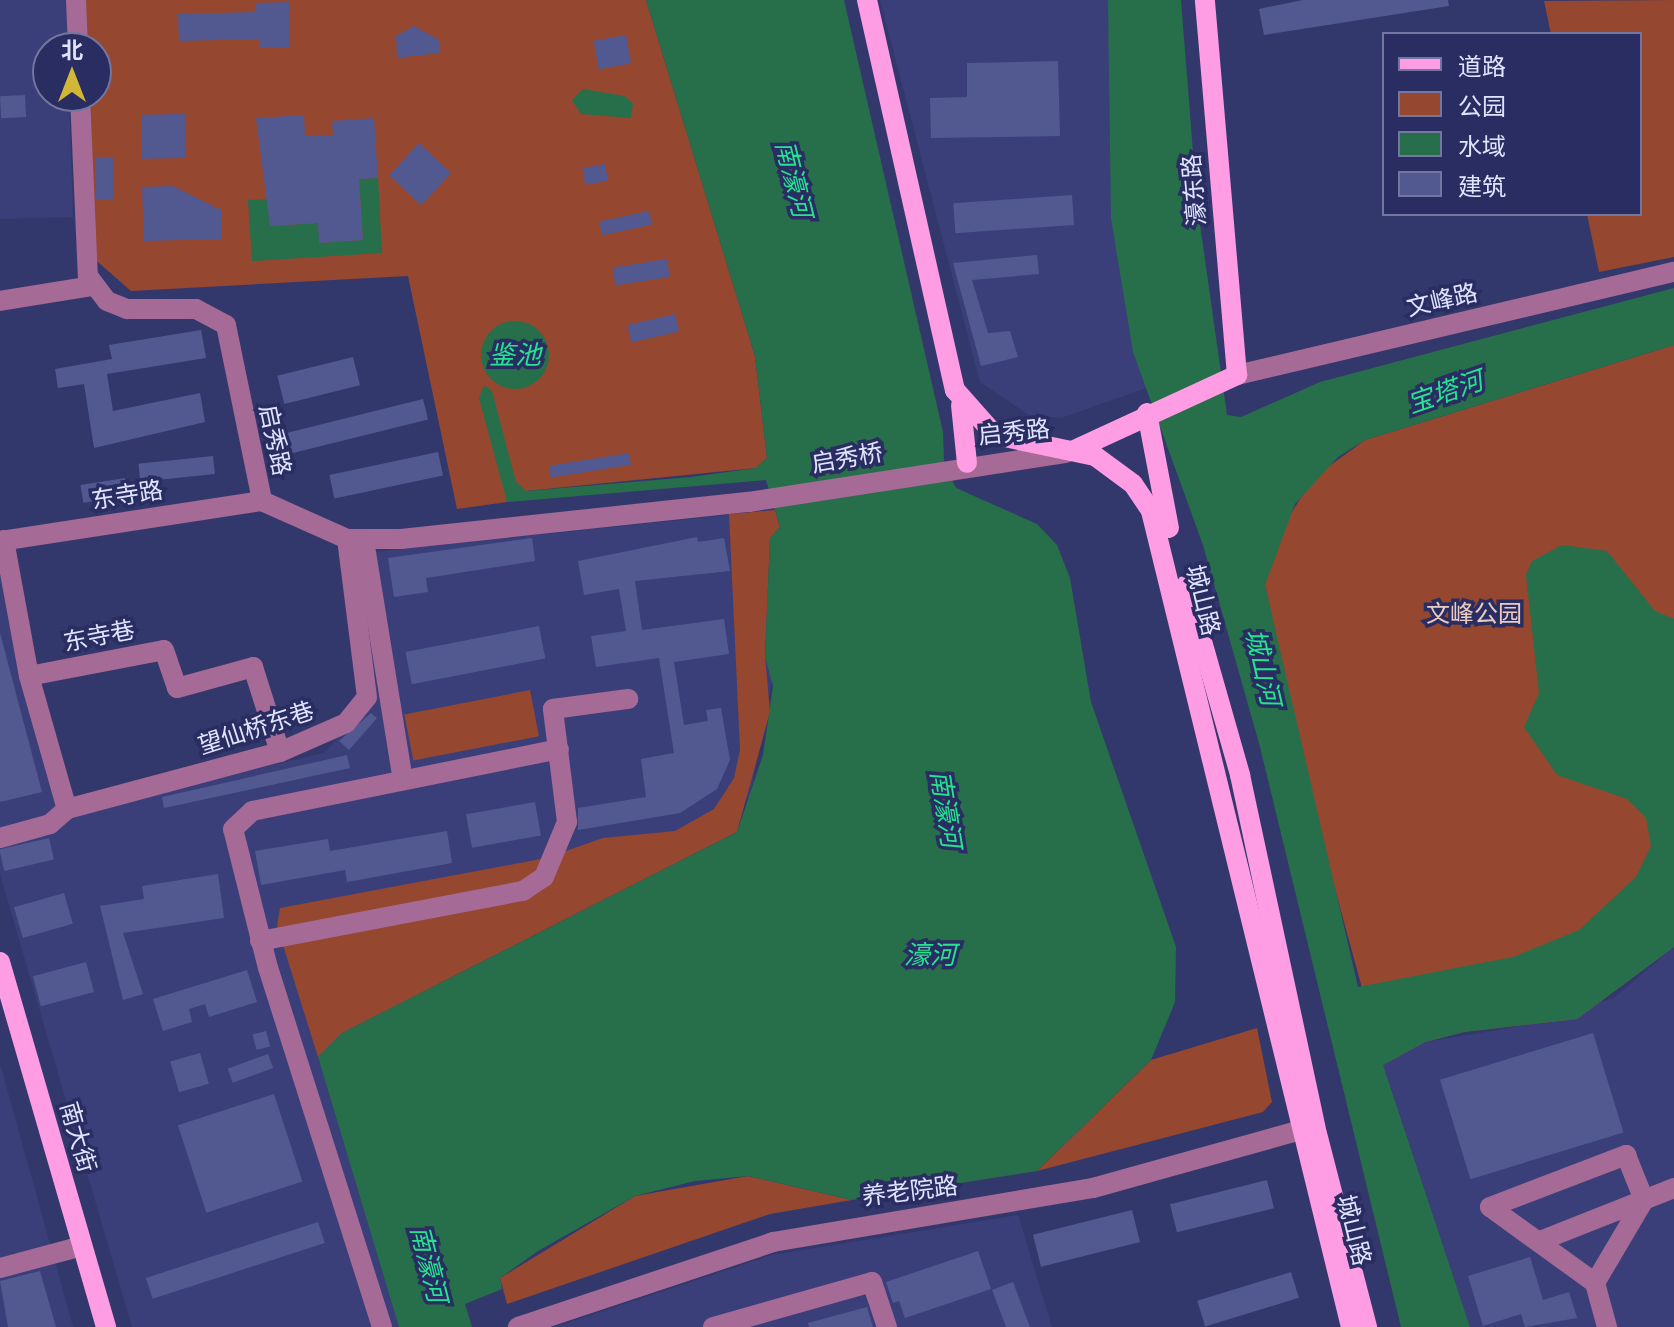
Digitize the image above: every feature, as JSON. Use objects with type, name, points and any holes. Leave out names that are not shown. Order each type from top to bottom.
[{"type":"main road","name":"城山路","points":[[867,0],[955,390],[995,435],[1066,453],[1095,456],[1118,470],[1151,511],[1308,1128],[1367,1327]]},
{"type":"main road","name":"濠东路","points":[[1205,0],[1230,378]]},
{"type":"main road","points":[[1066,453],[1132,429],[1150,412],[1230,378]]},
{"type":"main road","points":[[955,390],[961,464]]},
{"type":"main road","name":"城山路","points":[[1150,412],[1164,511],[1240,775],[1308,1128],[1351,1327]]},
{"type":"main road","name":"南大街","points":[[0,962],[106,1327]]},
{"type":"street","points":[[76,0],[77,32]]},
{"type":"street","points":[[0,301],[93,286],[81,112]]},
{"type":"street","name":"文峰路","points":[[1230,378],[1674,272]]},
{"type":"street","name":"启秀路","points":[[93,286],[127,309],[196,309],[226,325],[262,501],[355,540],[749,502]]},
{"type":"street","name":"启秀路","points":[[961,464],[1066,453]]},
{"type":"street","name":"启秀桥","points":[[749,502],[961,464]]},
{"type":"street","name":"东寺路","points":[[2,541],[262,501]]},
{"type":"street","points":[[355,540],[403,780]]},
{"type":"street","name":"望仙桥东巷","points":[[0,838],[50,824],[67,809],[280,752],[346,723],[367,697],[355,540]]},
{"type":"street","points":[[2,541],[29,676],[67,809]]},
{"type":"street","name":"东寺巷","points":[[29,676],[164,650],[177,688],[253,667],[280,752]]},
{"type":"street","points":[[260,941],[523,891],[544,877],[561,850],[567,822],[553,709],[628,699]]},
{"type":"street","points":[[382,1327],[260,941],[235,839],[240,819],[403,780],[559,749]]},
{"type":"street","name":"养老院路","points":[[518,1327],[547,1322],[773,1242],[1093,1188],[1308,1128]]},
{"type":"street","points":[[1607,1327],[1595,1283],[1490,1207],[1626,1155],[1644,1200]]},
{"type":"street","points":[[1540,1241],[1674,1188]]},
{"type":"street","points":[[1595,1283],[1644,1200]]},
{"type":"street","points":[[0,1268],[82,1246]]},
{"type":"street","points":[[713,1327],[872,1282],[887,1327]]},
{"type":"shaded area","points":[[0,0],[66,0],[67,32],[32,32],[32,112],[70,112],[73,217],[0,219]]},
{"type":"shaded area","points":[[880,0],[1108,0],[1133,351],[1149,387],[1061,418],[1029,415],[980,382]]},
{"type":"shaded area","points":[[775,510],[765,656],[772,679],[750,797],[318,1057],[399,1327],[132,1327],[0,874],[0,558],[66,813],[324,753],[374,700],[347,555]]},
{"type":"shaded area","points":[[1674,947],[1674,1327],[1470,1327],[1383,1065],[1425,1042],[1510,1028],[1614,998]]},
{"type":"shaded area","points":[[1,1067],[73,1327],[0,1327]]},
{"type":"shaded area","points":[[1018,1215],[1052,1327],[555,1327],[772,1255]]},
{"type":"green space","points":[[82,0],[646,0],[755,356],[767,458],[756,468],[526,491],[507,502],[457,509],[408,276],[131,291],[91,256],[86,112],[112,112],[112,32],[83,32]]},
{"type":"green space","points":[[1674,0],[1674,257],[1599,272],[1587,216],[1642,216],[1642,32],[1551,32],[1544,1]]},
{"type":"green space","name":"文峰公园","points":[[1674,345],[1674,947],[1577,1019],[1464,1032],[1425,1042],[1383,1065],[1311,801],[1265,585],[1279,533],[1313,478],[1365,440]]},
{"type":"green space","points":[[775,510],[780,527],[770,538],[765,656],[770,712],[737,832],[342,1033],[318,1057],[277,926],[280,908],[546,858],[603,838],[675,831],[714,809],[734,778],[740,750],[729,514]]},
{"type":"green space","points":[[530,690],[539,736],[413,761],[404,714]]},
{"type":"green space","points":[[1257,1028],[1272,1102],[1263,1112],[1037,1171],[1151,1060]]},
{"type":"green space","points":[[748,1176],[852,1200],[770,1214],[507,1304],[500,1278],[635,1196]]},
{"type":"water","name":"濠河","points":[[646,0],[844,0],[943,432],[944,464],[956,488],[1037,524],[1057,545],[1070,578],[1091,702],[1176,947],[1175,1002],[1151,1060],[1037,1171],[852,1200],[748,1176],[695,1181],[635,1196],[538,1251],[500,1278],[502,1289],[465,1304],[472,1327],[399,1327],[318,1057],[342,1033],[737,832],[763,755],[773,686],[765,657],[770,538],[780,527],[766,480],[507,502],[479,398],[484,385],[492,391],[516,482],[526,491],[691,477],[756,468],[767,458],[755,356]]},
{"type":"water","points":[[1108,0],[1181,0],[1197,203],[1227,415],[1241,417],[1320,382],[1674,288],[1674,345],[1365,440],[1338,457],[1295,504],[1265,585],[1358,987],[1513,957],[1579,930],[1636,877],[1651,846],[1646,818],[1627,799],[1557,775],[1524,727],[1539,693],[1526,575],[1532,561],[1562,545],[1607,551],[1655,611],[1674,619],[1674,947],[1577,1019],[1464,1032],[1425,1042],[1383,1065],[1470,1327],[1401,1327],[1260,747],[1203,545],[1133,352],[1111,218]]},
{"type":"water","points":[[583,89],[624,96],[633,103],[631,118],[581,114],[572,100]]},
{"type":"water","points":[[378,178],[382,253],[252,261],[248,200],[269,199],[271,226],[318,223],[320,243],[363,240],[359,179]]},
{"type":"water","name":"鉴池","points":[[515,321],[539,331],[549,355],[539,379],[515,389],[491,379],[481,355],[491,331]]},
{"type":"building","points":[[1303,0],[1448,0],[1449,6],[1264,35],[1259,9]]},
{"type":"building","points":[[289,2],[290,47],[259,48],[259,39],[179,41],[178,14],[255,12],[255,3]]},
{"type":"building","points":[[414,26],[439,40],[439,53],[397,58],[396,36]]},
{"type":"building","points":[[626,35],[631,64],[599,69],[594,41]]},
{"type":"building","points":[[1058,61],[1060,136],[931,138],[930,98],[967,97],[967,63]]},
{"type":"building","points":[[25,95],[26,117],[1,118],[0,96]]},
{"type":"building","points":[[185,114],[186,158],[142,159],[141,115]]},
{"type":"building","points":[[304,115],[305,136],[333,135],[332,121],[374,118],[378,178],[359,179],[363,240],[319,243],[318,223],[270,226],[256,118]]},
{"type":"building","points":[[419,143],[451,173],[421,205],[389,175]]},
{"type":"building","points":[[96,157],[113,157],[113,200],[96,200]]},
{"type":"building","points":[[605,164],[608,181],[585,185],[582,168]]},
{"type":"building","points":[[173,186],[221,210],[222,239],[144,241],[142,187]]},
{"type":"building","points":[[1072,195],[1074,225],[955,233],[953,203]]},
{"type":"building","points":[[649,211],[652,225],[602,235],[599,222]]},
{"type":"building","points":[[1037,255],[1039,274],[972,280],[988,333],[1010,331],[1018,357],[981,366],[953,263]]},
{"type":"building","points":[[667,259],[670,277],[615,285],[613,268]]},
{"type":"building","points":[[675,314],[679,332],[631,343],[627,325]]},
{"type":"building","points":[[201,330],[206,358],[107,374],[113,411],[200,393],[205,422],[94,448],[84,384],[58,388],[55,369],[112,359],[109,345]]},
{"type":"building","points":[[353,357],[360,385],[284,404],[277,376]]},
{"type":"building","points":[[423,399],[428,419],[276,457],[271,437]]},
{"type":"building","points":[[438,452],[443,475],[334,499],[329,475]]},
{"type":"building","points":[[629,453],[631,465],[551,478],[549,466]]},
{"type":"building","points":[[213,456],[215,474],[140,482],[138,464]]},
{"type":"building","points":[[125,478],[128,496],[83,503],[81,485]]},
{"type":"building","points":[[697,537],[698,542],[724,538],[730,571],[635,581],[642,630],[724,619],[729,654],[674,662],[684,725],[708,721],[706,710],[721,708],[730,760],[717,789],[680,813],[578,830],[578,808],[646,797],[641,759],[674,753],[659,658],[596,667],[591,636],[626,631],[619,589],[584,595],[578,561]]},
{"type":"building","points":[[532,538],[535,561],[426,578],[428,592],[394,597],[388,558]]},
{"type":"building","points":[[539,626],[545,658],[412,684],[405,652]]},
{"type":"building","points":[[0,633],[42,792],[0,802]]},
{"type":"building","points":[[371,713],[377,718],[349,750],[339,741]]},
{"type":"building","points":[[347,755],[350,768],[164,808],[162,797]]},
{"type":"building","points":[[535,802],[541,835],[472,848],[466,814]]},
{"type":"building","points":[[447,831],[452,863],[347,882],[345,870],[261,885],[255,851],[328,839],[330,851]]},
{"type":"building","points":[[49,838],[54,859],[4,871],[0,849]]},
{"type":"building","points":[[218,874],[224,918],[123,933],[143,994],[123,1000],[100,906],[144,899],[142,886]]},
{"type":"building","points":[[64,893],[73,924],[23,938],[14,907]]},
{"type":"building","points":[[86,962],[94,992],[41,1006],[33,976]]},
{"type":"building","points":[[247,970],[257,1002],[209,1017],[205,1004],[189,1009],[192,1022],[163,1031],[153,999]]},
{"type":"building","points":[[266,1031],[270,1046],[257,1050],[252,1035]]},
{"type":"building","points":[[1593,1033],[1623,1132],[1470,1179],[1440,1080]]},
{"type":"building","points":[[200,1053],[209,1084],[179,1092],[170,1062]]},
{"type":"building","points":[[268,1054],[273,1068],[233,1083],[228,1069]]},
{"type":"building","points":[[274,1094],[302,1181],[206,1213],[178,1125]]},
{"type":"building","points":[[1267,1180],[1274,1208],[1177,1232],[1170,1204]]},
{"type":"building","points":[[1132,1210],[1140,1242],[1041,1267],[1033,1235]]},
{"type":"building","points":[[318,1222],[325,1243],[153,1299],[146,1278]]},
{"type":"building","points":[[978,1251],[991,1289],[905,1318],[899,1301],[893,1303],[886,1282]]},
{"type":"building","points":[[1530,1257],[1543,1300],[1569,1292],[1577,1318],[1525,1327],[1521,1314],[1483,1326],[1468,1276]]},
{"type":"building","points":[[40,1271],[56,1327],[8,1327],[0,1281]]},
{"type":"building","points":[[1291,1272],[1299,1298],[1205,1326],[1197,1301]]},
{"type":"building","points":[[1013,1282],[1030,1327],[1006,1327],[992,1290]]},
{"type":"building","points":[[867,1307],[873,1327],[809,1327],[808,1323]]},
{"type":"water label","name":"南濠河","points":[[794,179]]},
{"type":"water label","name":"宝塔河","points":[[1445,392]]},
{"type":"water label","name":"城山河","points":[[1263,667]]},
{"type":"water label","name":"南濠河","points":[[946,809]]},
{"type":"water label","name":"南濠河","points":[[429,1264]]}]
